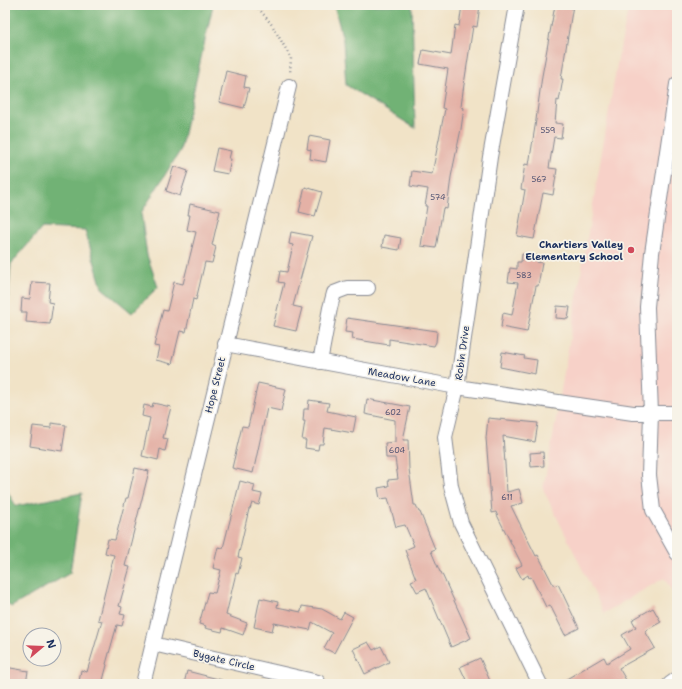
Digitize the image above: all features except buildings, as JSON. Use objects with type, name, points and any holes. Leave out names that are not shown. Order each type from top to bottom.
[{"type":"street","name":"Robin Drive","points":[[517,5],[490,157],[457,387],[445,437],[451,486],[461,523],[540,684]]},
{"type":"street","points":[[677,84],[652,253],[647,307],[651,412],[650,475],[653,510],[677,553]]},
{"type":"street","name":"Hope Street","points":[[142,684],[289,86]]},
{"type":"street","points":[[320,362],[334,293],[347,288],[368,288]]},
{"type":"street","name":"Meadow Lane","points":[[225,344],[457,387],[633,413],[677,413]]},
{"type":"street","name":"Bygate Circle","points":[[153,644],[318,682]]},
{"type":"street","points":[[670,684],[677,679]]},
{"type":"path","points":[[256,5],[272,25],[291,58],[289,86]]},
{"type":"shaded area","name":"Chartiers Valley Elementary School","points":[[629,5],[677,5],[677,599],[664,578],[604,613],[543,489],[617,64]]},
{"type":"green space","points":[[5,5],[213,5],[180,151],[141,213],[147,255],[158,287],[132,313],[102,288],[85,230],[42,228],[11,264],[5,349]]},
{"type":"green space","points":[[334,5],[412,5],[415,128],[346,85],[343,40]]},
{"type":"green space","points":[[5,487],[16,506],[82,493],[70,573],[11,607],[5,601]]},
{"type":"place","name":"Chartiers Valley Elementary School","points":[[631,250]]}]
